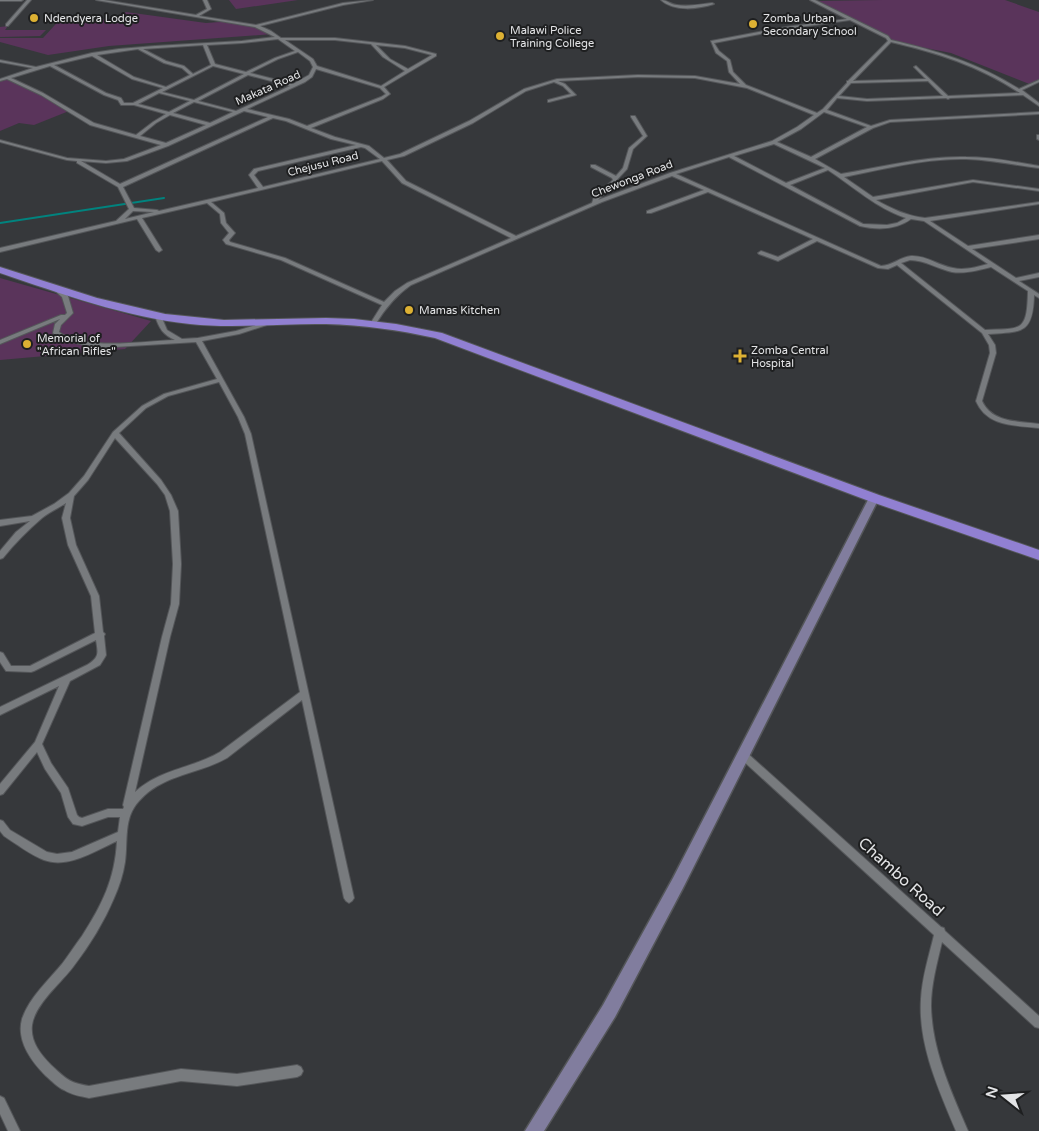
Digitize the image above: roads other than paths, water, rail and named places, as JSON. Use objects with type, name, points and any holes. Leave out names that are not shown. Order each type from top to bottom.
[{"type":"highway","points":[[0,270],[56,289],[118,307],[158,316],[213,322],[271,323],[327,321],[373,324],[414,330],[459,341],[649,415],[874,498],[1039,555]]},
{"type":"main road","points":[[534,1131],[609,1011],[678,883],[874,498]]},
{"type":"street","points":[[0,0],[21,0]]},
{"type":"street","points":[[7,26],[29,0]]},
{"type":"street","name":"Makata Road","points":[[0,141],[54,157],[78,161],[106,162],[125,160],[166,145],[295,86],[308,79],[315,67],[312,60],[270,32],[256,26],[98,0]]},
{"type":"street","points":[[197,15],[209,9],[205,0]]},
{"type":"street","points":[[256,26],[343,4],[371,0]]},
{"type":"street","points":[[663,0],[666,4],[674,6],[712,4]]},
{"type":"street","points":[[812,0],[889,38],[890,42],[963,59],[994,74],[1039,105]]},
{"type":"street","points":[[744,86],[731,72],[729,62],[717,52],[712,42],[792,27],[851,19]]},
{"type":"street","points":[[0,80],[50,64],[92,54],[139,48],[246,43],[279,38],[328,38],[405,47],[435,55],[381,87]]},
{"type":"street","name":"Chewonga Road","points":[[373,324],[384,304],[392,295],[408,284],[618,194],[672,174],[774,142],[824,110],[848,82],[890,42]]},
{"type":"street","points":[[373,44],[384,55],[409,71]]},
{"type":"street","points":[[205,45],[213,65]]},
{"type":"street","points":[[139,48],[165,62],[185,68],[192,75]]},
{"type":"street","points":[[136,137],[151,123],[168,113],[248,74],[278,56],[298,51]]},
{"type":"street","points":[[92,54],[136,79],[167,88]]},
{"type":"street","points":[[0,61],[36,68]]},
{"type":"street","points":[[50,64],[105,94],[120,99],[123,104],[134,104],[209,124]]},
{"type":"street","points":[[134,104],[213,65],[295,86]]},
{"type":"street","points":[[307,128],[388,94],[381,87],[315,67]]},
{"type":"street","points":[[916,67],[948,98]]},
{"type":"street","name":"Chejusu Road","points":[[0,250],[113,225],[412,152],[475,120],[516,94],[550,81],[576,78],[684,76],[744,86],[818,115]]},
{"type":"street","points":[[7,77],[42,94],[92,124],[166,145]]},
{"type":"street","points":[[848,82],[928,80]]},
{"type":"street","points":[[549,102],[574,95],[564,85],[550,81]]},
{"type":"street","points":[[1019,90],[1039,81]]},
{"type":"street","points":[[159,92],[236,112]]},
{"type":"street","points":[[834,97],[860,100],[1025,94]]},
{"type":"street","points":[[1031,99],[1039,99]]},
{"type":"street","points":[[242,109],[273,116],[333,138],[371,149],[409,186],[516,238]]},
{"type":"street","points":[[824,110],[870,127]]},
{"type":"street","points":[[811,159],[880,123],[902,119],[1039,113]]},
{"type":"street","points":[[120,186],[273,116]]},
{"type":"street","points":[[594,204],[596,198],[615,180],[624,168],[631,148],[645,136],[633,117]]},
{"type":"street","points":[[774,142],[828,168],[892,212],[909,218],[925,220],[1039,203]]},
{"type":"street","points":[[262,189],[251,175],[256,170],[362,145]]},
{"type":"street","points":[[730,156],[862,225],[875,227],[894,226],[909,218]]},
{"type":"street","points":[[840,176],[959,159],[1000,161],[1039,167]]},
{"type":"street","points":[[78,161],[120,186],[132,209]]},
{"type":"street","points":[[594,166],[614,177],[615,180]]},
{"type":"street","points":[[786,185],[828,168]]},
{"type":"street","points":[[672,174],[880,267],[886,268],[908,258],[961,271],[991,265]]},
{"type":"street","points":[[871,199],[973,181],[1039,190]]},
{"type":"street","points":[[608,187],[618,194]]},
{"type":"street","points":[[649,212],[708,190]]},
{"type":"street","points":[[209,202],[222,214],[224,223],[232,233],[226,240],[228,243],[283,259],[384,304]]},
{"type":"street","points":[[132,209],[164,212]]},
{"type":"street","points":[[113,225],[132,209]]},
{"type":"street","points":[[140,218],[159,250]]},
{"type":"street","points":[[925,220],[1039,296]]},
{"type":"street","points":[[966,248],[1039,236]]},
{"type":"street","points":[[761,253],[778,259],[816,239]]},
{"type":"street","points":[[898,263],[984,332],[992,345],[993,353],[980,401],[980,406],[985,413],[992,418],[1039,426]]},
{"type":"street","points":[[1014,280],[1039,275]]},
{"type":"street","points":[[56,289],[65,296],[70,313]]},
{"type":"street","points":[[984,332],[1023,328],[1029,321],[1031,291]]},
{"type":"street","points":[[70,313],[58,324],[56,332],[64,339],[98,346],[198,340],[237,333],[271,323]]},
{"type":"street","points":[[0,342],[70,313]]},
{"type":"street","points":[[158,316],[162,329],[168,336],[186,341]]},
{"type":"street","points":[[198,340],[241,417],[248,434],[349,898]]},
{"type":"street","points":[[0,556],[19,534],[71,494],[99,460],[115,433],[144,407],[176,392],[220,380]]},
{"type":"street","points":[[115,433],[159,482],[168,495],[174,511],[177,564],[175,604],[126,810],[121,835],[118,876],[110,897],[97,921],[74,956],[28,1018],[26,1028],[30,1049],[36,1059],[66,1087],[89,1092],[181,1075],[237,1080],[297,1071]]},
{"type":"street","points":[[0,711],[90,667],[101,659],[103,651],[96,596],[72,545],[66,518],[71,494]]},
{"type":"street","points":[[0,523],[43,514]]},
{"type":"street","points":[[0,655],[9,669],[31,669],[101,634]]},
{"type":"street","points":[[0,791],[38,744],[67,678]]},
{"type":"street","points":[[38,744],[48,766],[65,790],[73,817],[76,821],[82,822],[108,813],[126,810],[144,789],[172,773],[220,757],[304,694]]},
{"type":"street","name":"Chambo Road","points":[[743,755],[1039,1023]]},
{"type":"street","points":[[0,824],[7,833],[45,856],[57,858],[73,856],[121,835]]},
{"type":"street","points":[[940,932],[931,966],[926,1006],[932,1054],[942,1085],[962,1131]]},
{"type":"street","points":[[0,1102],[14,1131]]},
{"type":"waterway","points":[[0,223],[164,198]]},
{"type":"place","name":"Ndendyera Lodge","points":[[34,18]]},
{"type":"place","name":"Zomba Urban Secondary School","points":[[753,24]]},
{"type":"place","name":"Malawi Police Training College","points":[[500,36]]},
{"type":"place","name":"Mamas Kitchen","points":[[409,310]]},
{"type":"place","name":"Memorial of \"African Rifles\"","points":[[27,344]]},
{"type":"place","name":"Zomba Central Hospital","points":[[740,356]]}]
